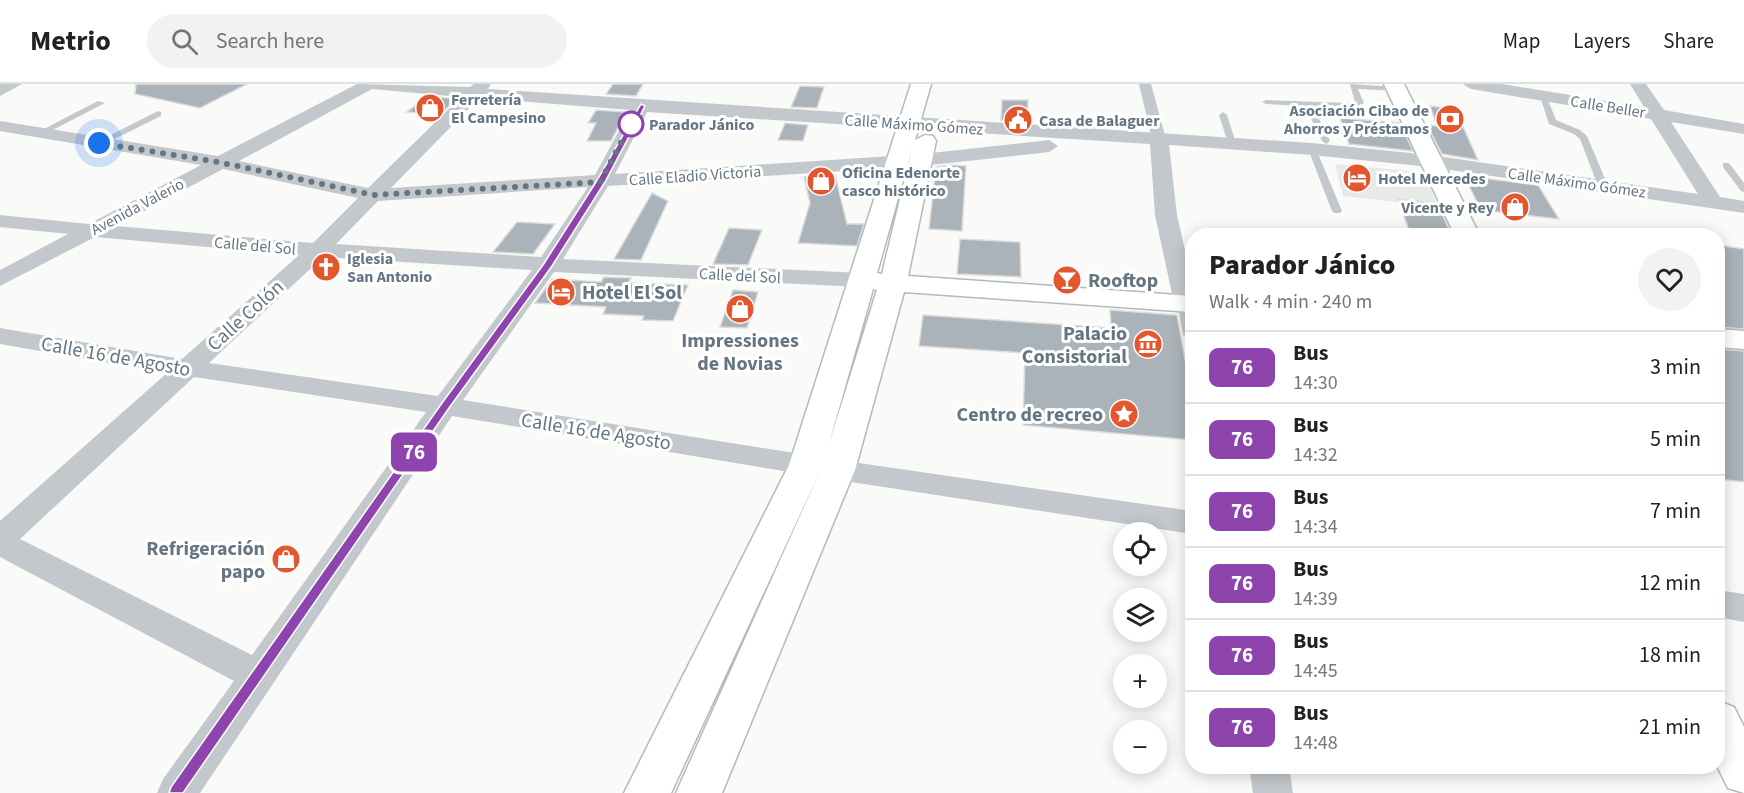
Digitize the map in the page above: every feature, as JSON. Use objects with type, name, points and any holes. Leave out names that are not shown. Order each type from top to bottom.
[{"type":"main road","points":[[699,793],[893,283],[921,84]]},
{"type":"main road","points":[[917,124],[939,84]]},
{"type":"main road","points":[[1395,87],[1464,228]]},
{"type":"main road","points":[[647,793],[822,467],[862,280],[911,160]]},
{"type":"main road","name":"Calle del Sol","points":[[862,280],[1185,303]]},
{"type":"main road","points":[[1725,339],[1744,340]]},
{"type":"main road","points":[[1725,738],[1737,767]]},
{"type":"street","points":[[0,91],[14,84]]},
{"type":"street","name":"Calle Máximo Gómez","points":[[369,84],[478,88],[641,106],[917,124],[1030,139]]},
{"type":"street","name":"Avenida Valerio","points":[[0,279],[369,84]]},
{"type":"street","points":[[585,101],[600,84]]},
{"type":"street","points":[[1145,84],[1166,215],[1185,288]]},
{"type":"street","name":"Calle Beller","points":[[1471,84],[1744,129]]},
{"type":"street","points":[[1638,84],[1713,202]]},
{"type":"street","name":"Calle Colón","points":[[0,538],[185,368],[318,250],[478,88]]},
{"type":"street","points":[[177,793],[446,406],[547,266],[600,182],[641,106]]},
{"type":"street","name":"Calle Eladio Victoria","points":[[0,126],[218,162],[374,195],[911,160],[1030,139],[1152,139]]},
{"type":"street","name":"Calle Máximo Gómez","points":[[1152,139],[1319,145],[1744,207]]},
{"type":"street","name":"Calle del Sol","points":[[0,221],[318,250],[547,266],[862,280]]},
{"type":"street","name":"Calle 16 de Agosto","points":[[0,336],[185,368],[446,406],[822,467],[1185,522]]},
{"type":"street","points":[[0,543],[258,676]]},
{"type":"street","points":[[1725,605],[1744,608]]},
{"type":"street","points":[[1270,774],[1273,793]]},
{"type":"lane","points":[[1266,102],[1358,106],[1360,103],[1353,86],[1395,87]]},
{"type":"lane","points":[[1542,96],[1552,122],[1577,132],[1584,138],[1603,186]]},
{"type":"lane","points":[[40,133],[101,103]]},
{"type":"lane","points":[[1308,104],[1337,212]]},
{"type":"lane","points":[[99,143],[158,114]]},
{"type":"lane","points":[[1223,115],[1232,143]]},
{"type":"lane","points":[[1726,165],[1744,189]]},
{"type":"shaded area","name":"Hotel Mercedes","points":[[1335,164],[1410,171],[1426,176],[1438,207],[1343,196]]},
{"type":"building","points":[[136,84],[247,84],[200,108],[135,94]]},
{"type":"building","points":[[613,84],[643,84],[636,96],[606,94]]},
{"type":"building","points":[[800,86],[824,87],[817,108],[791,107]]},
{"type":"building","name":"Ferretería El Campesino","points":[[428,96],[456,99],[440,115],[407,112]]},
{"type":"building","points":[[1002,100],[1028,100],[1027,122],[1001,120]]},
{"type":"building","points":[[1430,106],[1455,109],[1478,160],[1442,154],[1427,125],[1437,126]]},
{"type":"building","points":[[596,110],[626,112],[611,141],[587,141],[596,123],[588,123]]},
{"type":"building","points":[[1340,118],[1400,123],[1413,151],[1349,144]]},
{"type":"building","points":[[785,123],[808,125],[803,141],[778,140]]},
{"type":"building","points":[[966,166],[962,231],[929,229],[936,167]]},
{"type":"building","points":[[835,175],[847,224],[864,224],[857,246],[798,243],[810,203],[804,177]]},
{"type":"building","points":[[1464,176],[1538,185],[1559,219],[1481,210]]},
{"type":"building","points":[[652,193],[668,201],[641,260],[614,259]]},
{"type":"building","points":[[1398,199],[1437,203],[1448,228],[1408,228]]},
{"type":"building","points":[[517,222],[555,224],[533,254],[493,252]]},
{"type":"building","points":[[729,228],[762,230],[748,265],[713,264]]},
{"type":"building","points":[[960,239],[1020,242],[1021,277],[957,274]]},
{"type":"building","points":[[1725,246],[1744,249],[1744,329],[1725,328]]},
{"type":"building","points":[[604,277],[631,278],[628,283],[688,285],[673,321],[642,320],[644,316],[603,314],[606,307],[535,303],[552,279],[601,282]]},
{"type":"building","name":"Impressiones de Novias","points":[[733,290],[758,292],[747,328],[720,327]]},
{"type":"building","points":[[1110,310],[1177,315],[1185,359],[1185,439],[1023,425],[1025,353],[919,346],[923,315],[1111,328]]},
{"type":"building","points":[[1725,350],[1744,351],[1744,482],[1725,480]]},
{"type":"bus line","name":"76","points":[[177,793],[446,406],[547,266],[600,182],[641,106]]},
{"type":"place","name":"Ferretería El Campesino","points":[[430,108]]},
{"type":"place","name":"Asociación Cibao de Ahorros y Préstamos","points":[[1450,119]]},
{"type":"place","name":"Casa de Balaguer","points":[[1018,120]]},
{"type":"place","name":"Parador Jánico","points":[[631,124]]},
{"type":"place","name":"Hotel Mercedes","points":[[1357,178]]},
{"type":"place","name":"Oficina Edenorte casco histórico","points":[[821,181]]},
{"type":"place","name":"Vicente y Rey","points":[[1515,207]]},
{"type":"place","name":"Iglesia San Antonio","points":[[326,267]]},
{"type":"place","name":"Rooftop","points":[[1067,280]]},
{"type":"place","name":"Hotel El Sol","points":[[561,292]]},
{"type":"place","name":"Impressiones de Novias","points":[[740,309]]},
{"type":"place","name":"Palacio Consistorial","points":[[1148,344]]},
{"type":"place","name":"Centro de recreo","points":[[1124,414]]},
{"type":"place","name":"Refrigeración papo","points":[[286,559]]},
{"type":"route","points":[[99,143],[218,162],[374,195],[600,182],[631,124]]}]
